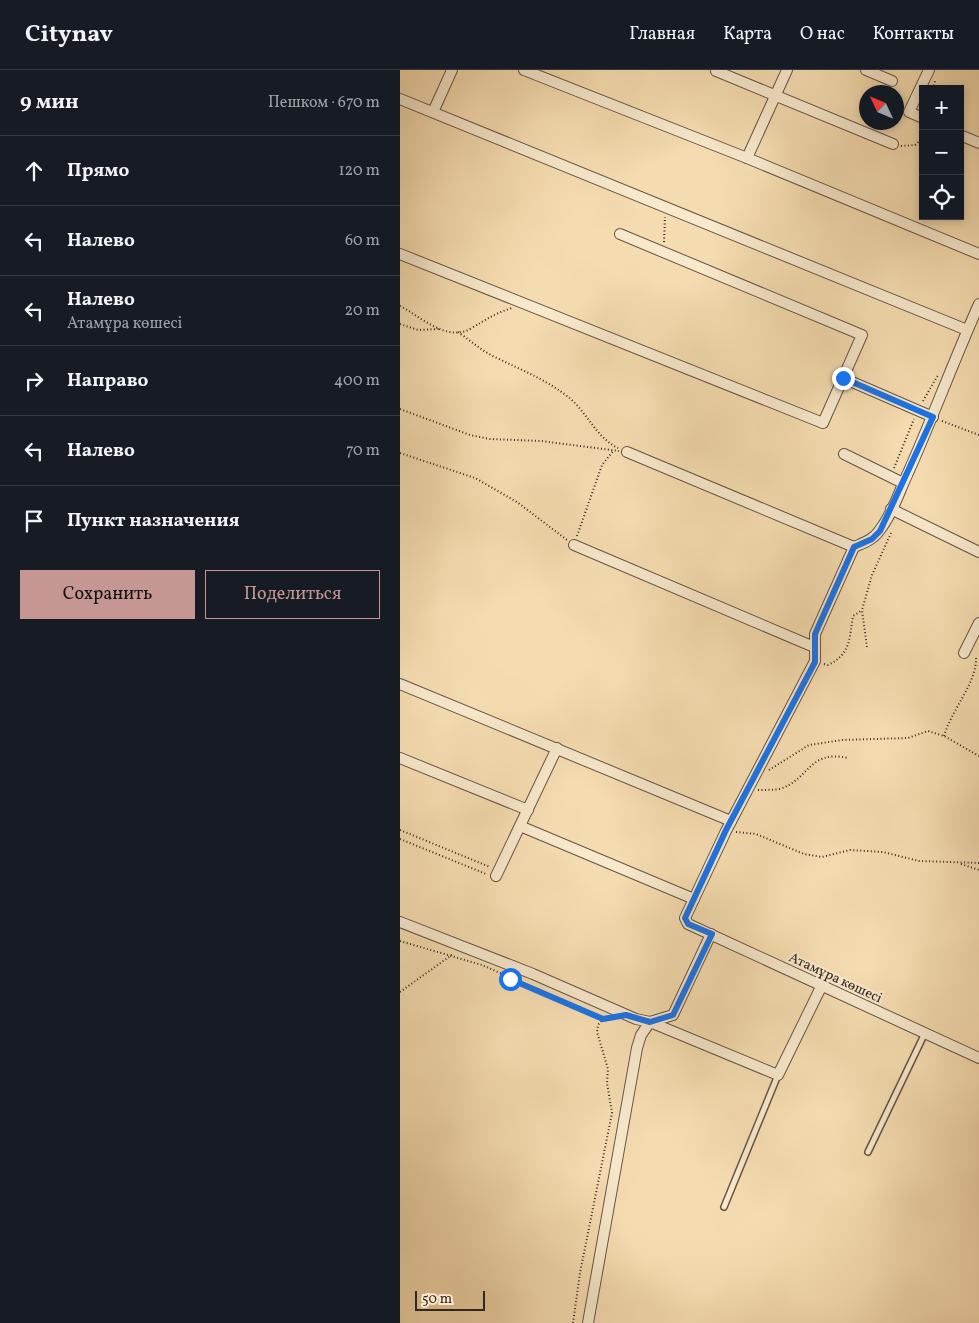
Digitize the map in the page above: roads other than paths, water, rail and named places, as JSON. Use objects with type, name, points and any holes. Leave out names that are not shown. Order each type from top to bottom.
[{"type":"street","points":[[433,112],[452,70]]},
{"type":"street","points":[[524,70],[747,158],[979,254]]},
{"type":"street","points":[[747,158],[787,70]]},
{"type":"street","points":[[866,70],[892,82]]},
{"type":"street","points":[[922,85],[929,70]]},
{"type":"street","points":[[716,71],[894,144]]},
{"type":"street","points":[[919,91],[909,112],[919,116]]},
{"type":"street","points":[[400,99],[967,330]]},
{"type":"street","points":[[964,137],[979,144]]},
{"type":"street","points":[[400,254],[823,422],[862,335],[620,234]]},
{"type":"street","points":[[520,826],[694,899],[746,792],[815,662],[815,634],[854,547],[872,539],[880,531],[891,509],[933,417],[967,330],[976,316],[979,304]]},
{"type":"street","points":[[843,378],[933,417]]},
{"type":"street","points":[[626,452],[854,547]]},
{"type":"street","points":[[844,454],[903,483]]},
{"type":"street","points":[[891,509],[979,552]]},
{"type":"street","points":[[574,545],[814,647]]},
{"type":"street","points":[[964,653],[979,623]]},
{"type":"street","points":[[400,684],[557,748],[729,826]]},
{"type":"street","points":[[498,872],[557,748]]},
{"type":"street","points":[[400,758],[528,810]]},
{"type":"street","name":"Атамұра көшесі","points":[[694,899],[685,918],[688,924],[979,1058]]},
{"type":"street","points":[[400,922],[778,1075],[822,985]]},
{"type":"street","points":[[588,1323],[637,1048],[641,1035],[650,1022],[673,1015],[712,934]]},
{"type":"lane","points":[[868,1152],[925,1033]]},
{"type":"lane","points":[[724,1207],[778,1075]]}]
